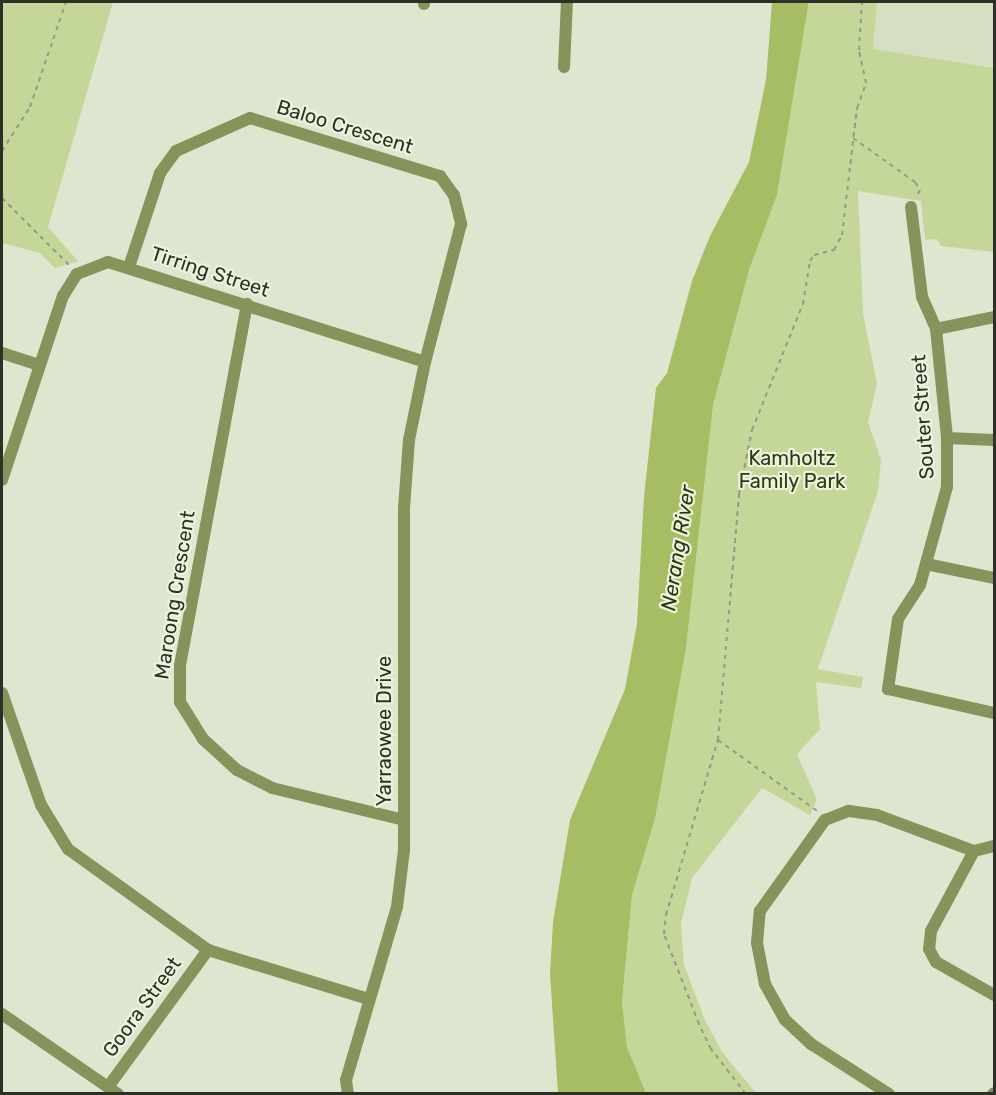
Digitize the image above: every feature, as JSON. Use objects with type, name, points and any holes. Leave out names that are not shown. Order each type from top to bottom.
[{"type":"street","points":[[564,67],[567,2]]},
{"type":"street","name":"Baloo Crescent","points":[[129,267],[160,173],[176,151],[250,118],[440,176],[454,195],[461,224],[425,362]]},
{"type":"street","name":"Souter Street","points":[[911,207],[922,297],[936,329],[947,438],[947,487],[920,585],[898,619],[888,689],[994,713]]},
{"type":"street","name":"Tirring Street","points":[[77,274],[108,262],[129,267],[425,362]]},
{"type":"street","points":[[2,480],[63,296],[77,274]]},
{"type":"street","name":"Maroong Crescent","points":[[247,304],[180,665],[180,702],[203,740],[237,770],[272,788],[404,820]]},
{"type":"street","points":[[936,329],[994,317]]},
{"type":"street","points":[[2,353],[39,365]]},
{"type":"street","name":"Yarraowee Drive","points":[[348,1094],[346,1080],[368,999],[397,907],[404,820],[404,508],[409,440],[425,362]]},
{"type":"street","points":[[947,438],[994,440]]},
{"type":"street","points":[[926,564],[994,578]]},
{"type":"street","points":[[2,693],[41,805],[68,849],[208,951],[368,999]]},
{"type":"street","points":[[889,1094],[811,1044],[785,1020],[765,984],[757,943],[760,911],[825,820],[849,811],[877,815],[974,851],[994,846]]},
{"type":"street","points":[[974,851],[931,931],[929,949],[936,962],[994,995]]},
{"type":"street","name":"Goora Street","points":[[113,1090],[208,951]]},
{"type":"street","points":[[2,1014],[113,1090]]},
{"type":"path","points":[[2,151],[30,106],[66,2]]},
{"type":"path","points":[[746,1094],[711,1049],[664,934],[680,862],[718,740],[739,494],[752,430],[803,304],[810,261],[814,255],[834,250],[842,235],[853,138],[860,94],[866,83],[859,50],[862,2]]},
{"type":"path","points":[[853,138],[915,182],[920,190],[911,207]]},
{"type":"path","points":[[2,198],[77,274]]},
{"type":"path","points":[[718,740],[750,759],[825,820]]},
{"type":"shaded area","points":[[877,2],[994,2],[994,68],[872,49]]},
{"type":"green space","points":[[2,2],[113,2],[48,227],[78,261],[55,268],[40,253],[2,243]]},
{"type":"green space","name":"Kamholtz Family Park","points":[[808,2],[877,2],[873,49],[994,68],[994,252],[941,246],[937,239],[925,240],[921,201],[858,191],[863,313],[877,384],[868,422],[881,460],[878,491],[818,669],[863,677],[861,688],[816,682],[820,729],[797,754],[817,800],[810,815],[762,788],[692,878],[681,924],[684,965],[704,1018],[722,1052],[756,1093],[646,1094],[627,1047],[622,1002],[632,895],[655,819],[686,648],[712,405],[749,270],[777,195]]},
{"type":"water","name":"Nerang River","points":[[772,2],[808,2],[808,6],[777,195],[749,270],[713,405],[686,648],[655,819],[632,895],[622,1002],[627,1047],[646,1093],[558,1093],[550,974],[553,922],[570,820],[625,689],[637,624],[644,496],[656,388],[667,373],[692,281],[710,236],[749,162],[766,80]]}]
